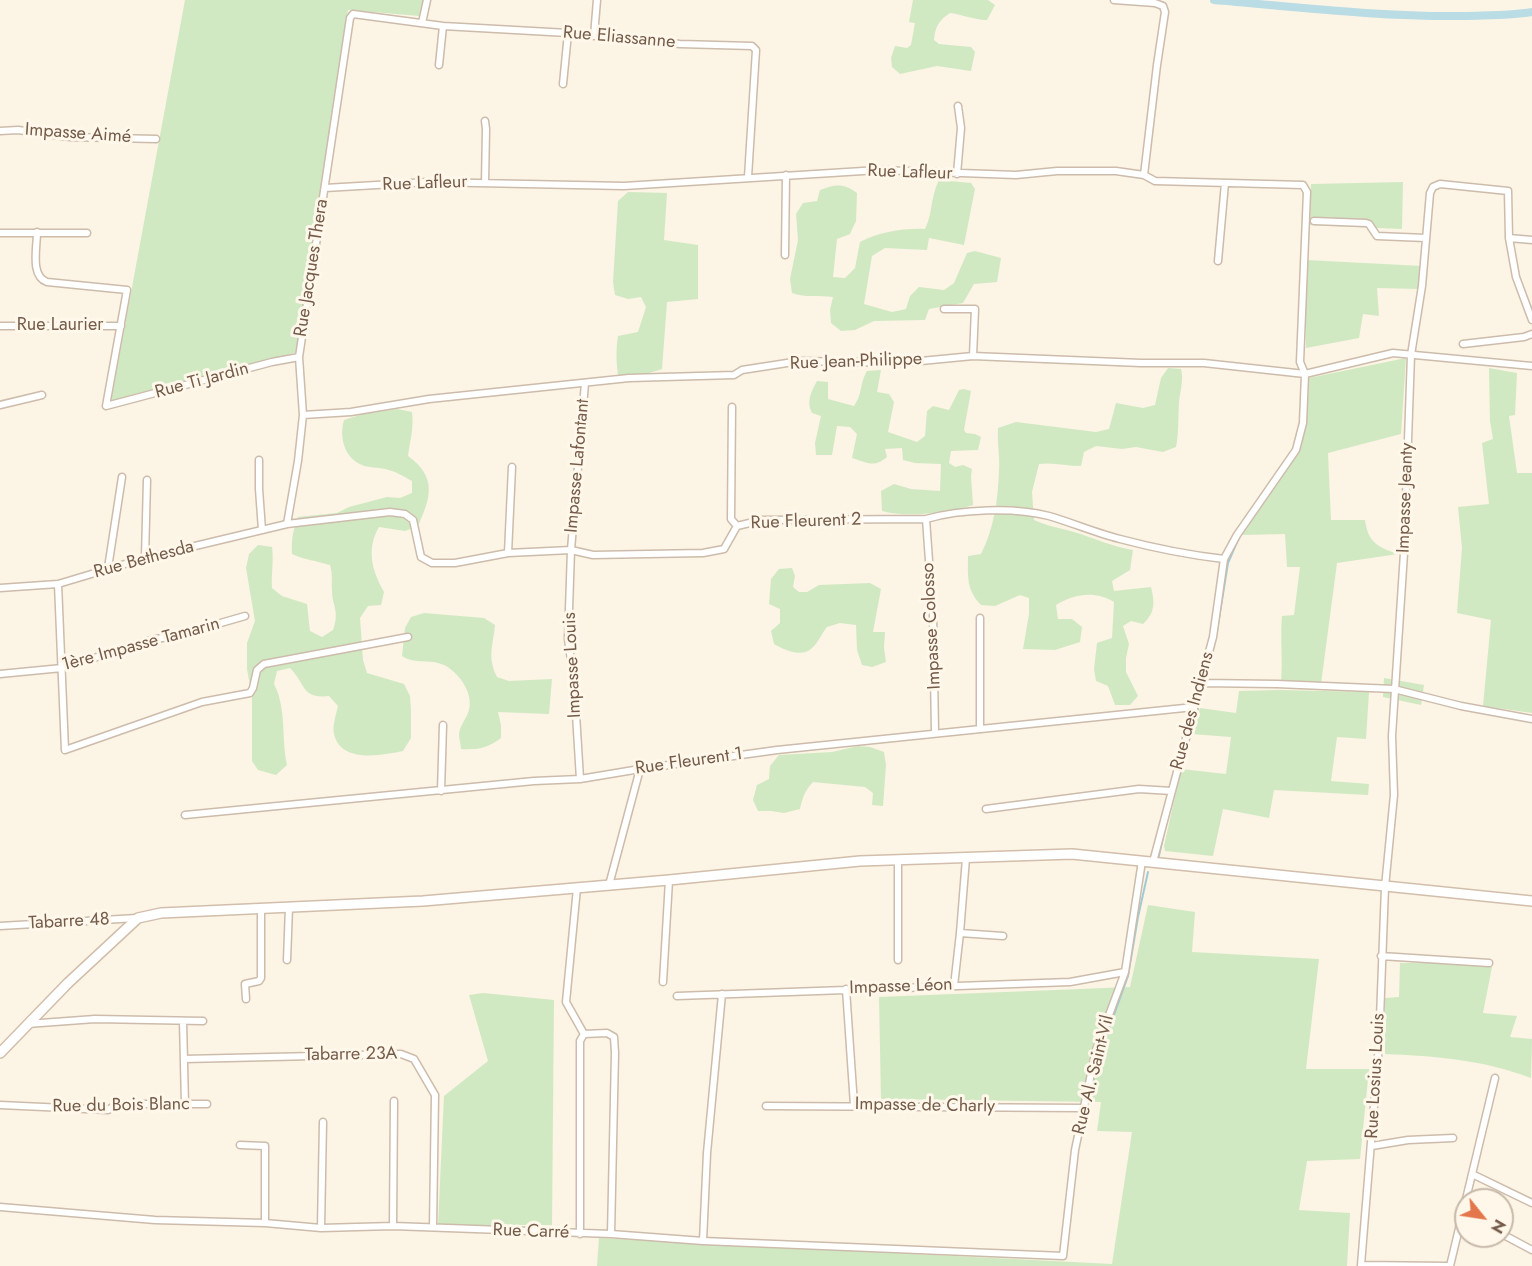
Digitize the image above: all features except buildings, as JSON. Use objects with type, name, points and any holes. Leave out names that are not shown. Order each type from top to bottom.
[{"type":"main road","points":[[0,1053],[26,1024],[138,918],[161,913],[423,901],[860,861],[1072,854],[1532,901]]},
{"type":"street","points":[[422,22],[427,0]]},
{"type":"street","points":[[594,36],[597,0]]},
{"type":"street","points":[[1114,0],[1155,3],[1162,6],[1166,12],[1157,65],[1144,175]]},
{"type":"street","name":"Rue Eliassanne","points":[[353,14],[442,26],[567,33],[680,44],[754,47],[756,50],[748,177]]},
{"type":"street","name":"Rue Jacques Thera","points":[[287,524],[303,416],[298,357],[350,18],[353,14]]},
{"type":"street","points":[[439,65],[442,26]]},
{"type":"street","points":[[563,84],[567,33]]},
{"type":"street","points":[[957,174],[962,128],[958,106]]},
{"type":"street","points":[[485,121],[485,183]]},
{"type":"street","name":"Impasse Aimé","points":[[0,130],[70,137],[156,138]]},
{"type":"street","name":"Rue Lafleur","points":[[325,188],[428,182],[624,186],[879,170],[1016,175],[1057,171],[1116,171],[1144,175],[1155,181],[1303,185],[1307,192],[1300,362],[1305,374]]},
{"type":"street","points":[[785,255],[786,175]]},
{"type":"street","points":[[1218,261],[1225,183]]},
{"type":"street","name":"Impasse Jeanty","points":[[1385,887],[1394,795],[1392,736],[1404,553],[1411,355],[1422,286],[1430,193],[1433,187],[1440,184],[1508,191],[1509,238]]},
{"type":"street","points":[[1314,221],[1366,223],[1377,236],[1426,238]]},
{"type":"street","points":[[37,232],[36,273],[41,280],[128,290],[121,326]]},
{"type":"street","points":[[0,233],[87,234]]},
{"type":"street","points":[[1532,240],[1509,238],[1516,277],[1532,320]]},
{"type":"street","points":[[944,309],[975,309],[973,356]]},
{"type":"street","name":"Rue Laurier","points":[[0,326],[121,326]]},
{"type":"street","name":"Rue Ti Jardin","points":[[121,326],[106,406],[298,357]]},
{"type":"street","points":[[1463,344],[1524,337],[1532,333]]},
{"type":"street","name":"Rue Jean-Philippe","points":[[303,416],[351,412],[429,399],[629,378],[734,375],[742,370],[800,361],[900,363],[973,356],[1141,363],[1204,363],[1305,374],[1393,353],[1532,366]]},
{"type":"street","points":[[1224,559],[1237,535],[1296,450],[1303,423],[1305,374]]},
{"type":"street","name":"Impasse Lafontant","points":[[571,550],[585,383]]},
{"type":"street","points":[[0,405],[42,395]]},
{"type":"street","points":[[732,407],[731,519],[737,526]]},
{"type":"street","points":[[260,460],[259,489],[262,531]]},
{"type":"street","points":[[508,553],[512,467]]},
{"type":"street","points":[[108,568],[122,477]]},
{"type":"street","points":[[145,558],[147,480]]},
{"type":"street","name":"Rue Fleurent 2","points":[[287,524],[390,512],[405,514],[413,520],[420,557],[432,563],[455,563],[508,553],[571,550],[593,555],[703,553],[724,549],[737,526],[762,520],[926,519],[944,514],[993,510],[1047,515],[1119,539],[1189,555],[1224,559]]},
{"type":"street","name":"Impasse Colosso","points":[[926,519],[933,616],[935,732]]},
{"type":"street","name":"Rue Bethesda","points":[[0,588],[58,584],[145,558],[287,524]]},
{"type":"street","name":"Impasse Louis","points":[[571,550],[568,639],[574,682],[580,779]]},
{"type":"street","name":"Rue des Indiens","points":[[1153,862],[1213,637],[1224,559]]},
{"type":"street","points":[[58,584],[65,750],[202,702],[249,693],[253,688],[257,670],[264,664],[408,638]]},
{"type":"street","name":"1ère Impasse Tamarin","points":[[0,674],[62,668],[151,640],[179,635],[245,616]]},
{"type":"street","points":[[980,618],[980,728]]},
{"type":"street","points":[[1202,683],[1394,689],[1461,706],[1532,719]]},
{"type":"street","name":"Rue Fleurent 1","points":[[185,815],[534,781],[580,779],[777,750],[935,732],[1194,708]]},
{"type":"street","points":[[441,790],[443,725]]},
{"type":"street","points":[[609,885],[640,769]]},
{"type":"street","points":[[986,809],[1139,789],[1172,791]]},
{"type":"street","points":[[954,986],[966,858]]},
{"type":"street","points":[[898,859],[898,960]]},
{"type":"street","name":"Rue Al. Saint-Vil","points":[[1063,1256],[1075,1150],[1096,1050],[1125,972],[1142,861]]},
{"type":"street","points":[[663,982],[669,880]]},
{"type":"street","name":"Rue Losius Louis","points":[[1361,1265],[1379,1044],[1385,887]]},
{"type":"street","points":[[577,888],[566,1002],[584,1034]]},
{"type":"street","points":[[287,960],[289,907]]},
{"type":"street","points":[[246,999],[245,984],[259,981],[261,978],[261,909]]},
{"type":"street","name":"Tabarre 48","points":[[0,926],[138,918]]},
{"type":"street","points":[[960,933],[1003,936]]},
{"type":"street","points":[[1381,956],[1490,963]]},
{"type":"street","name":"Impasse Léon","points":[[677,996],[1070,982],[1125,972]]},
{"type":"street","points":[[846,989],[854,1105]]},
{"type":"street","points":[[703,1241],[707,1153],[722,994]]},
{"type":"street","points":[[26,1024],[95,1019],[204,1021]]},
{"type":"street","points":[[183,1021],[185,1105]]},
{"type":"street","points":[[584,1034],[608,1033],[614,1037],[610,1234]]},
{"type":"street","points":[[580,1234],[580,1041],[584,1034]]},
{"type":"street","name":"Tabarre 23A","points":[[184,1059],[400,1054],[414,1059],[435,1095],[433,1227]]},
{"type":"street","points":[[1469,1188],[1495,1078]]},
{"type":"street","points":[[393,1226],[394,1101]]},
{"type":"street","name":"Rue du Bois Blanc","points":[[0,1105],[108,1110],[117,1104],[207,1104]]},
{"type":"street","name":"Impasse de Charly","points":[[766,1106],[1084,1108]]},
{"type":"street","points":[[321,1228],[323,1122]]},
{"type":"street","points":[[1372,1146],[1408,1140],[1453,1137]]},
{"type":"street","points":[[240,1145],[265,1146],[265,1223]]},
{"type":"street","points":[[1472,1173],[1532,1203]]},
{"type":"street","name":"Rue Carré","points":[[0,1207],[155,1220],[265,1223],[321,1228],[433,1227],[1063,1256]]},
{"type":"street","points":[[1514,1240],[1532,1250]]},
{"type":"street","points":[[1361,1265],[1449,1266],[1454,1248]]},
{"type":"green space","points":[[185,0],[423,0],[419,16],[348,10],[298,352],[111,401]]},
{"type":"green space","points":[[913,0],[988,0],[995,5],[987,20],[950,13],[940,21],[937,28],[934,40],[939,44],[971,47],[975,52],[971,71],[937,66],[900,74],[892,67],[891,58],[895,46],[907,48],[911,45],[915,23],[909,22]]},
{"type":"green space","points":[[939,180],[971,183],[975,189],[964,245],[929,238],[927,250],[885,248],[872,256],[864,304],[892,312],[906,309],[910,296],[919,287],[944,290],[954,283],[967,253],[975,251],[1001,258],[997,282],[974,284],[963,303],[929,309],[925,320],[874,321],[855,330],[841,331],[831,323],[830,310],[833,297],[792,293],[790,279],[798,240],[796,214],[803,203],[817,201],[820,190],[835,186],[848,187],[857,193],[856,221],[850,234],[837,239],[833,277],[845,278],[855,268],[860,242],[892,231],[925,229]]},
{"type":"green space","points":[[1403,182],[1402,229],[1310,225],[1311,184]]},
{"type":"green space","points":[[628,192],[667,193],[664,240],[698,245],[698,299],[667,302],[662,369],[643,375],[618,375],[617,365],[618,336],[638,332],[646,307],[641,297],[628,299],[615,295],[613,282],[618,201]]},
{"type":"green space","points":[[1306,260],[1422,266],[1418,289],[1377,288],[1379,316],[1363,314],[1359,338],[1306,348]]},
{"type":"green space","points":[[1406,358],[1401,434],[1328,453],[1331,520],[1365,520],[1371,539],[1385,549],[1398,554],[1337,563],[1321,684],[1281,681],[1282,616],[1294,615],[1300,567],[1287,567],[1285,534],[1242,535],[1301,449],[1307,415],[1309,378]]},
{"type":"green space","points":[[1168,368],[1181,369],[1182,373],[1176,447],[1163,452],[1136,447],[1122,449],[1096,446],[1084,452],[1081,466],[1039,464],[1032,492],[1034,520],[1133,550],[1130,570],[1112,581],[1114,591],[1151,587],[1153,607],[1150,616],[1143,624],[1131,621],[1123,626],[1129,644],[1126,672],[1138,696],[1130,705],[1115,705],[1108,686],[1096,681],[1094,669],[1097,643],[1112,638],[1114,602],[1092,595],[1077,596],[1063,601],[1056,605],[1058,619],[1072,619],[1082,627],[1080,642],[1055,650],[1023,649],[1029,614],[1029,598],[1020,595],[995,606],[981,605],[970,588],[968,556],[981,554],[992,524],[999,466],[998,428],[1016,422],[1096,432],[1109,429],[1116,403],[1143,408],[1155,405],[1161,378]]},
{"type":"green space","points":[[1489,368],[1517,373],[1515,415],[1509,416],[1517,473],[1532,473],[1532,713],[1483,706],[1491,620],[1457,613],[1462,548],[1458,507],[1489,504],[1482,443],[1493,439],[1490,421]]},
{"type":"green space","points":[[881,370],[877,392],[889,394],[894,402],[888,432],[917,442],[925,436],[927,411],[933,406],[949,410],[959,390],[971,391],[964,430],[966,433],[981,437],[978,450],[951,451],[949,463],[955,467],[963,465],[972,469],[973,505],[927,514],[882,511],[881,491],[894,484],[911,489],[940,491],[941,464],[903,460],[902,448],[885,449],[887,457],[874,463],[852,458],[857,434],[850,427],[837,426],[832,455],[816,455],[815,443],[821,416],[812,413],[809,401],[817,381],[828,382],[828,399],[854,406],[867,371]]},
{"type":"green space","points":[[397,409],[412,412],[408,456],[424,472],[429,488],[428,497],[418,526],[405,531],[379,527],[373,543],[372,560],[376,576],[384,592],[381,605],[368,606],[360,618],[363,660],[367,673],[404,684],[410,696],[411,738],[403,751],[394,753],[363,755],[345,750],[338,744],[334,734],[334,720],[338,706],[329,696],[309,693],[290,668],[277,671],[274,684],[281,703],[287,765],[276,775],[258,770],[252,761],[252,697],[247,669],[247,643],[255,621],[246,568],[249,554],[258,545],[272,547],[272,588],[282,596],[307,604],[310,631],[322,637],[333,630],[336,613],[332,596],[330,565],[292,554],[295,526],[298,517],[337,513],[349,507],[387,497],[400,498],[412,493],[412,481],[396,472],[364,466],[356,462],[344,446],[342,433],[344,420],[363,414]]},
{"type":"green space","points":[[792,568],[795,576],[793,587],[799,592],[807,592],[819,585],[870,583],[881,589],[873,632],[885,632],[886,662],[872,667],[862,665],[857,650],[856,625],[840,623],[827,627],[808,651],[798,653],[788,651],[774,644],[771,631],[780,623],[780,609],[769,604],[771,579],[779,569]]},
{"type":"green space","points":[[424,613],[484,618],[495,625],[491,657],[497,677],[509,681],[552,679],[549,714],[498,712],[501,738],[482,748],[461,749],[459,732],[470,706],[465,686],[446,666],[435,662],[407,659],[402,656],[405,628],[411,617]]},
{"type":"green space","points":[[1384,678],[1424,685],[1421,705],[1383,697]]},
{"type":"green space","points":[[1239,691],[1369,692],[1366,739],[1337,737],[1331,781],[1369,784],[1368,795],[1274,790],[1269,818],[1223,809],[1213,856],[1165,851],[1164,846],[1181,769],[1226,774],[1231,737],[1191,734],[1200,708],[1236,713]]},
{"type":"green space","points":[[858,746],[884,752],[886,765],[883,806],[872,805],[873,793],[865,787],[813,782],[804,795],[800,809],[784,813],[758,811],[753,800],[757,785],[769,779],[770,766],[779,755],[832,752]]},
{"type":"green space","points":[[1148,905],[1195,912],[1192,952],[1319,959],[1306,1069],[1369,1069],[1360,1159],[1307,1161],[1299,1210],[1350,1213],[1347,1266],[597,1266],[599,1238],[1112,1264],[1132,1132],[1097,1131],[1101,1102],[881,1099],[879,997],[1130,987]]},
{"type":"green space","points":[[1400,963],[1443,963],[1492,967],[1483,1013],[1517,1016],[1510,1037],[1532,1039],[1531,1078],[1495,1067],[1459,1060],[1385,1054],[1385,998],[1399,997]]},
{"type":"green space","points":[[483,993],[554,1000],[552,1225],[438,1225],[444,1096],[488,1061],[469,995]]},
{"type":"waterway","points":[[1214,0],[1401,15],[1463,16],[1532,12]]},
{"type":"waterway","points":[[1217,631],[1228,563],[1240,535]]},
{"type":"waterway","points":[[1207,677],[1214,645]]},
{"type":"waterway","points":[[1191,730],[1205,687]]},
{"type":"waterway","points":[[1158,860],[1167,820]]},
{"type":"waterway","points":[[1106,1037],[1128,976],[1148,872]]}]
